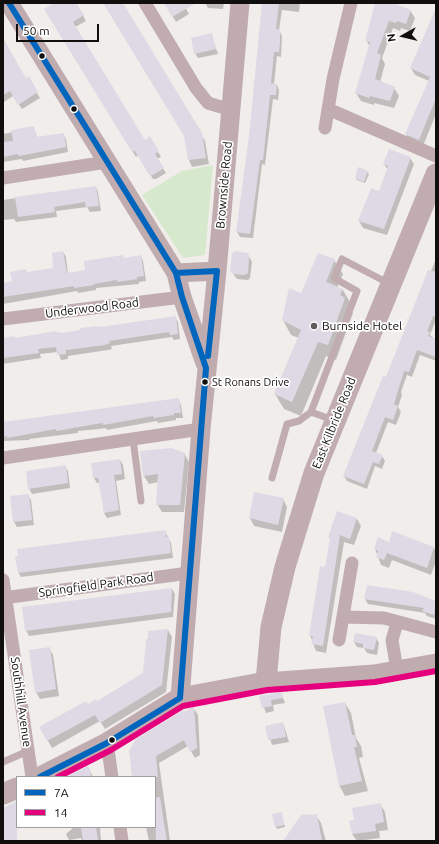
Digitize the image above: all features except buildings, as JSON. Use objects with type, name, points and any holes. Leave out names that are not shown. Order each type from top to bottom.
[{"type":"main road","points":[[10,3],[176,273],[182,297],[206,368]]},
{"type":"main road","name":"Brownside Road","points":[[180,698],[206,368],[217,271],[240,3]]},
{"type":"main road","name":"East Kilbride Road","points":[[266,682],[271,627],[284,567],[314,473],[436,174]]},
{"type":"main road","points":[[176,273],[217,271]]},
{"type":"main road","points":[[42,776],[107,743],[180,698],[266,682],[374,674],[436,663]]},
{"type":"main road","points":[[3,794],[16,788]]},
{"type":"street","points":[[145,3],[196,88],[208,103],[231,110]]},
{"type":"street","points":[[325,128],[351,3]]},
{"type":"street","points":[[328,109],[436,156]]},
{"type":"street","points":[[3,178],[107,162]]},
{"type":"street","name":"Underwood Road","points":[[3,319],[182,297]]},
{"type":"street","points":[[3,458],[201,429]]},
{"type":"street","points":[[339,640],[352,563]]},
{"type":"street","name":"Springfield Park Road","points":[[4,598],[189,573]]},
{"type":"street","name":"Southhill Avenue","points":[[3,580],[4,598],[32,776]]},
{"type":"street","points":[[343,617],[384,618],[397,623],[436,632]]},
{"type":"street","points":[[397,623],[392,640],[397,670]]},
{"type":"street","points":[[107,743],[112,776]]},
{"type":"street","points":[[120,828],[122,841]]},
{"type":"lane","points":[[272,478],[287,424],[299,422],[311,412],[357,291],[334,278],[342,259],[391,284]]},
{"type":"lane","points":[[311,412],[335,421]]},
{"type":"lane","points":[[133,439],[141,501]]},
{"type":"lane","points":[[3,762],[28,751]]},
{"type":"green space","points":[[213,165],[205,255],[183,258],[142,195],[182,171]]},
{"type":"transit line","name":"7A","points":[[9,3],[176,273],[182,297],[206,368],[180,698]]},
{"type":"transit line","name":"7A","points":[[176,273],[217,271],[208,356]]},
{"type":"transit line","name":"14","points":[[60,776],[111,750],[183,706],[267,690],[375,682],[436,671]]},
{"type":"transit line","name":"7A","points":[[42,776],[107,743],[180,698]]},
{"type":"place","name":"Burnside Hotel","points":[[314,326]]},
{"type":"place","name":"St Ronans Drive","points":[[205,382]]}]
